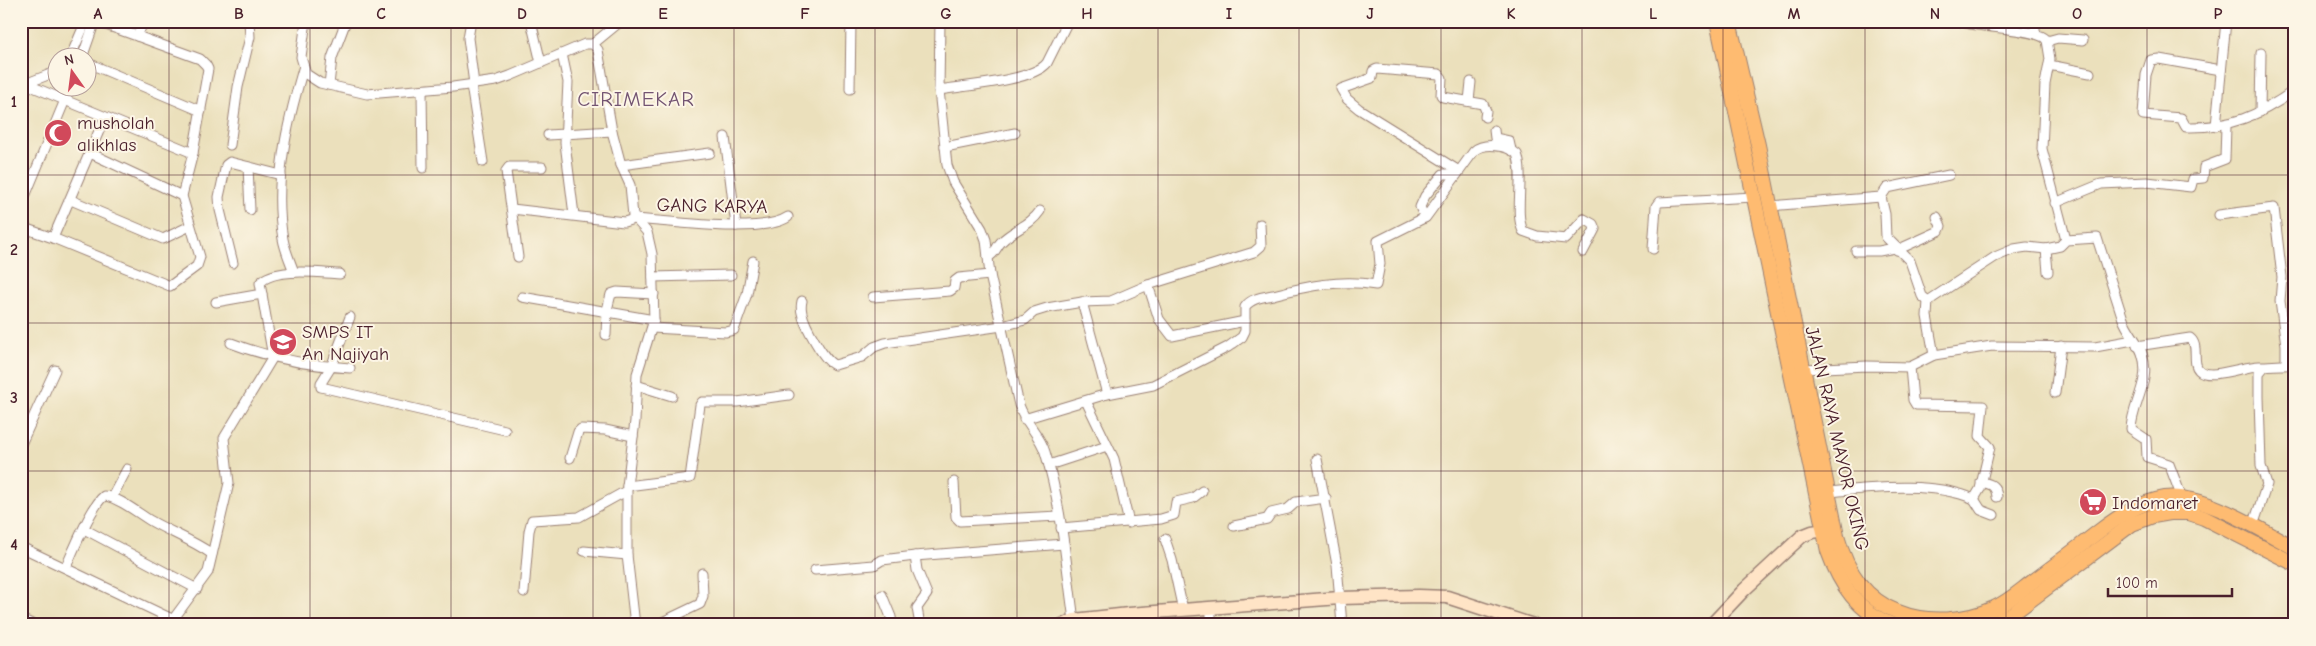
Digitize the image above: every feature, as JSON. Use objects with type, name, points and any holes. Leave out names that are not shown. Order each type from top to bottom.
[{"type":"main road","name":"JALAN RAYA MAYOR OKING","points":[[1717,21],[1770,206],[1791,343],[1803,369],[1828,492],[1829,530],[1833,566],[1844,587],[1866,611],[1893,625]]},
{"type":"main road","name":"JALAN RAYA MAYOR OKING","points":[[1729,21],[1746,120],[1754,197],[1791,343],[1829,530],[1859,584],[1876,601],[1891,610],[1914,618],[1946,619],[1968,617],[1989,611],[2006,602],[2106,526],[2134,508],[2163,499],[2182,498],[2218,510],[2295,548]]},
{"type":"main road","points":[[1990,625],[2012,614],[2132,524],[2153,516],[2170,513],[2195,515],[2295,564]]},
{"type":"street","points":[[74,48],[86,21]]},
{"type":"street","points":[[21,228],[53,238],[170,286],[199,262],[198,252],[182,196],[193,153],[208,76],[206,65],[200,59],[95,21],[86,48]]},
{"type":"street","points":[[137,36],[144,21]]},
{"type":"street","points":[[230,146],[238,87],[250,37],[249,21]]},
{"type":"street","points":[[294,272],[283,240],[281,175],[286,128],[303,69],[302,57],[306,21]]},
{"type":"street","points":[[329,85],[332,58],[346,21]]},
{"type":"street","points":[[471,21],[468,38],[472,85],[483,162]]},
{"type":"street","points":[[531,21],[540,63]]},
{"type":"street","points":[[303,69],[311,79],[367,94],[472,85],[510,76],[580,46],[593,44],[621,21]]},
{"type":"street","points":[[850,89],[851,21]]},
{"type":"street","points":[[940,21],[939,90],[949,173],[982,229],[986,240],[990,275],[1024,419],[1044,449],[1049,465],[1064,544],[1068,623],[1130,619],[1183,610],[1340,598],[1447,597],[1533,625]]},
{"type":"street","points":[[939,90],[1011,78],[1042,68],[1047,63],[1068,21]]},
{"type":"street","points":[[1958,21],[1970,25],[2035,33],[2044,36],[2047,41],[2049,65],[2045,84],[2041,141],[2044,163],[2066,240]]},
{"type":"street","points":[[2035,21],[2035,33]]},
{"type":"street","points":[[2055,203],[2106,183],[2147,182],[2191,187],[2193,179],[2203,178],[2204,167],[2225,159],[2221,126],[2221,70],[2226,21]]},
{"type":"street","points":[[2047,41],[2058,38],[2083,40]]},
{"type":"street","points":[[593,44],[600,55],[612,132],[621,165],[630,184],[634,219],[644,228],[650,240],[653,277],[653,324],[638,369],[627,489],[627,555],[635,625]]},
{"type":"street","points":[[2260,112],[2261,53]]},
{"type":"street","points":[[562,54],[568,82],[566,159],[574,215]]},
{"type":"street","points":[[2221,70],[2160,59],[2150,60],[2146,75],[2143,115],[2180,118],[2186,127],[2221,126],[2260,112],[2295,90]]},
{"type":"street","points":[[2049,65],[2090,73]]},
{"type":"street","points":[[98,67],[201,111]]},
{"type":"street","points":[[1458,173],[1359,109],[1347,99],[1341,89],[1372,78],[1373,71],[1377,69],[1427,72],[1441,75],[1442,97],[1483,104],[1486,118]]},
{"type":"street","points":[[23,83],[48,76]]},
{"type":"street","points":[[1469,101],[1471,82]]},
{"type":"street","points":[[23,83],[48,89]]},
{"type":"street","points":[[21,93],[23,83]]},
{"type":"street","points":[[422,90],[423,168]]},
{"type":"street","points":[[22,199],[61,98]]},
{"type":"street","points":[[73,98],[105,117],[193,153]]},
{"type":"street","points":[[53,238],[71,200],[105,117]]},
{"type":"street","points":[[1494,130],[1495,138],[1509,141],[1511,150]]},
{"type":"street","points":[[548,135],[566,132],[612,132]]},
{"type":"street","points":[[945,147],[1015,133]]},
{"type":"street","points":[[725,137],[736,226]]},
{"type":"street","points":[[1024,419],[1107,394],[1153,385],[1228,347],[1242,337],[1245,331],[1245,307],[1253,300],[1308,286],[1333,282],[1360,282],[1376,285],[1380,264],[1378,241],[1425,218],[1479,147],[1494,146],[1511,150],[1517,154],[1519,159],[1521,224],[1523,231],[1537,236],[1566,239],[1580,221],[1584,220],[1593,224],[1595,229],[1583,252]]},
{"type":"street","points":[[90,153],[182,196]]},
{"type":"street","points":[[621,165],[710,153]]},
{"type":"street","points":[[233,263],[221,219],[219,197],[227,163],[281,175]]},
{"type":"street","points":[[248,167],[250,210]]},
{"type":"street","points":[[518,257],[506,170],[512,167],[542,167]]},
{"type":"street","points":[[1425,218],[1420,207],[1425,196],[1443,174],[1458,173]]},
{"type":"street","points":[[1928,301],[1922,297],[1910,261],[1886,237],[1885,214],[1881,197],[1887,188],[1950,175]]},
{"type":"street","points":[[1653,250],[1655,210],[1660,202],[1754,197]]},
{"type":"street","points":[[1770,206],[1881,197]]},
{"type":"street","points":[[71,200],[163,239],[190,226]]},
{"type":"street","points":[[1803,369],[1867,366],[1910,367],[1934,355],[2005,345],[2095,347],[2190,338],[2195,344],[2197,367],[2201,372],[2218,374],[2260,366],[2290,365],[2280,301],[2282,277],[2274,208],[2219,215]]},
{"type":"street","name":"GANG KARYA","points":[[512,210],[574,215],[624,222],[634,219],[736,226],[764,226],[781,222],[788,217]]},
{"type":"street","points":[[988,257],[995,253],[1002,241],[1032,221],[1040,211]]},
{"type":"street","points":[[1856,251],[1896,249],[1939,231],[1941,226],[1937,217]]},
{"type":"street","points":[[802,301],[802,314],[814,339],[827,360],[835,365],[862,357],[874,347],[885,343],[1002,326],[1026,319],[1035,311],[1082,302],[1111,301],[1148,285],[1257,251],[1262,243],[1260,224]]},
{"type":"street","points":[[1928,301],[2000,255],[2020,247],[2046,249],[2060,246],[2066,240],[2097,238],[2123,319],[2135,343],[2142,352],[2145,376],[2131,429],[2146,439],[2147,457],[2169,464],[2182,498]]},
{"type":"street","points":[[2046,249],[2048,272]]},
{"type":"street","points":[[522,297],[607,310],[653,324],[726,332],[734,330],[747,294],[753,261]]},
{"type":"street","points":[[21,558],[24,548],[66,567],[170,622],[197,589],[208,572],[229,483],[224,438],[273,356],[260,283],[264,279],[294,272],[340,274]]},
{"type":"street","points":[[653,277],[731,275]]},
{"type":"street","points":[[873,297],[950,290],[954,288],[955,281],[959,278],[990,275]]},
{"type":"street","points":[[1148,285],[1159,319],[1171,336],[1245,321]]},
{"type":"street","points":[[606,335],[609,297],[615,292],[654,294]]},
{"type":"street","points":[[216,302],[262,294]]},
{"type":"street","points":[[1928,301],[1928,316],[1934,355]]},
{"type":"street","points":[[1082,302],[1107,394]]},
{"type":"street","points":[[350,317],[331,367],[320,383],[321,387],[504,430]]},
{"type":"street","points":[[231,343],[264,356],[273,356],[294,363],[350,368]]},
{"type":"street","points":[[2055,393],[2061,346]]},
{"type":"street","points":[[1910,367],[1913,400],[1916,405],[1983,406],[1980,436],[1990,446],[1981,482],[1974,499]]},
{"type":"street","points":[[2253,526],[2266,484],[2261,470],[2259,397],[2259,373],[2264,367]]},
{"type":"street","points":[[21,444],[55,370]]},
{"type":"street","points":[[636,385],[672,396]]},
{"type":"street","points":[[524,592],[529,531],[532,520],[579,517],[627,489],[690,478],[700,405],[702,402],[737,402],[789,395]]},
{"type":"street","points":[[1086,400],[1119,475],[1128,523]]},
{"type":"street","points":[[570,458],[578,432],[581,429],[605,430],[633,436]]},
{"type":"street","points":[[1049,465],[1107,446]]},
{"type":"street","points":[[1317,459],[1326,498],[1342,625]]},
{"type":"street","points":[[112,498],[127,469]]},
{"type":"street","points":[[954,482],[956,517],[960,521],[1059,516]]},
{"type":"street","points":[[1981,482],[1994,485],[1997,497]]},
{"type":"street","points":[[1828,492],[1878,488],[1949,492],[1974,499],[1981,510],[1994,515]]},
{"type":"street","points":[[1061,528],[1128,523],[1172,516],[1176,502],[1192,498],[1202,491]]},
{"type":"street","points":[[66,567],[101,498],[107,496],[153,522],[188,538],[212,554]]},
{"type":"street","points":[[1234,526],[1267,519],[1271,513],[1288,509],[1293,503],[1326,498]]},
{"type":"street","points":[[84,529],[197,589]]},
{"type":"street","points":[[1711,625],[1744,590],[1798,540],[1807,534],[1829,530]]},
{"type":"street","points":[[1165,539],[1172,560],[1183,610]]},
{"type":"street","points":[[815,570],[871,565],[882,560],[915,556],[1064,544]]},
{"type":"street","points":[[584,551],[627,555]]},
{"type":"street","points":[[915,556],[917,570],[927,594],[917,608],[920,625]]},
{"type":"street","points":[[656,625],[700,604],[703,596],[702,573]]},
{"type":"street","points":[[882,595],[891,617],[892,625]]},
{"type":"street","points":[[1211,609],[1211,625]]},
{"type":"street","points":[[21,620],[34,625]]},
{"type":"place","name":"musholah alikhlas","points":[[58,133]]},
{"type":"place","name":"SMPS IT An Najiyah","points":[[283,342]]},
{"type":"place","name":"Indomaret","points":[[2093,502]]},
{"type":"district","name":"CIRIMEKAR","points":[[636,99]]}]
